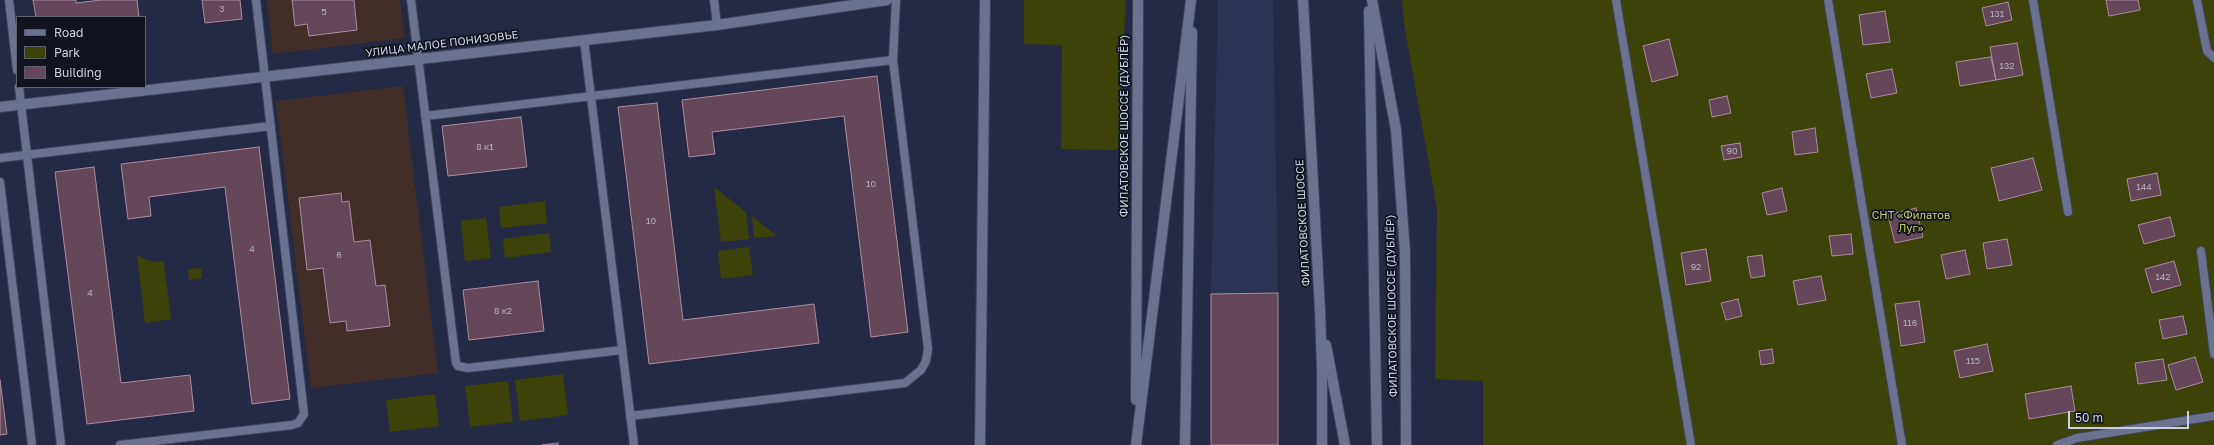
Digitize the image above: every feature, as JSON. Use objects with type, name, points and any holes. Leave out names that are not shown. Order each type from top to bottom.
[{"type":"street","name":"УЛИЦА МАЛОЕ ПОНИЗОВЬЕ","points":[[0,108],[717,25],[887,0]]},
{"type":"street","points":[[980,445],[985,0]]},
{"type":"street","name":"ФИЛАТОВСКОЕ ШОССЕ (ДУБЛЁР)","points":[[1136,445],[1138,0]]},
{"type":"street","points":[[1136,445],[1192,0]]},
{"type":"street","points":[[1185,445],[1192,0]]},
{"type":"street","name":"ФИЛАТОВСКОЕ ШОССЕ","points":[[1303,0],[1320,310],[1322,445]]},
{"type":"street","points":[[1371,0],[1377,445]]},
{"type":"street","name":"ФИЛАТОВСКОЕ ШОССЕ (ДУБЛЁР)","points":[[1371,0],[1397,137],[1405,252],[1406,445]]},
{"type":"street","points":[[1320,310],[1345,445]]},
{"type":"lane","points":[[9,0],[16,61]]},
{"type":"lane","points":[[120,445],[292,425],[298,423],[304,414],[256,0]]},
{"type":"lane","points":[[411,0],[455,359],[458,366],[468,368],[622,350]]},
{"type":"lane","points":[[714,0],[717,25]]},
{"type":"lane","points":[[630,416],[905,383],[921,370],[926,361],[928,349],[894,60],[896,0]]},
{"type":"lane","points":[[1616,0],[1691,445]]},
{"type":"lane","points":[[1828,0],[1902,445]]},
{"type":"lane","points":[[2033,0],[2068,212]]},
{"type":"lane","points":[[2196,0],[2208,51],[2214,58]]},
{"type":"lane","points":[[584,40],[634,445]]},
{"type":"lane","points":[[425,116],[894,60]]},
{"type":"lane","points":[[19,88],[61,445]]},
{"type":"lane","points":[[0,158],[271,126]]},
{"type":"lane","points":[[0,182],[32,445]]},
{"type":"lane","points":[[2201,251],[2214,354]]},
{"type":"lane","points":[[2057,445],[2078,438],[2214,416]]},
{"type":"shaded area","points":[[267,0],[400,0],[405,38],[273,54]]},
{"type":"shaded area","points":[[1218,0],[1273,0],[1278,294],[1211,294]]},
{"type":"shaded area","points":[[403,86],[438,373],[311,388],[276,101]]},
{"type":"green space","points":[[1024,0],[1126,0],[1118,150],[1061,149],[1062,45],[1024,44]]},
{"type":"green space","name":"СНТ «Филатов Луг»","points":[[1402,0],[2214,0],[2214,445],[1483,445],[1483,381],[1435,379],[1437,209],[1404,24]]},
{"type":"green space","points":[[714,187],[746,212],[749,239],[721,242]]},
{"type":"green space","points":[[545,201],[547,223],[501,228],[499,207]]},
{"type":"green space","points":[[752,216],[777,236],[754,238]]},
{"type":"green space","points":[[486,218],[491,258],[465,261],[461,221]]},
{"type":"green space","points":[[549,233],[551,252],[505,258],[503,239]]},
{"type":"green space","points":[[749,247],[753,275],[721,279],[718,251]]},
{"type":"green space","points":[[137,255],[149,261],[164,262],[171,319],[145,323]]},
{"type":"green space","points":[[201,268],[202,278],[189,280],[188,269]]},
{"type":"green space","points":[[563,374],[568,415],[520,421],[515,380]]},
{"type":"green space","points":[[508,381],[513,422],[470,427],[465,386]]},
{"type":"green space","points":[[435,394],[439,426],[390,432],[386,400]]},
{"type":"building","points":[[33,0],[76,0],[76,3],[101,0],[137,0],[139,16],[36,16]]},
{"type":"building","points":[[202,0],[240,0],[242,19],[205,23]]},
{"type":"building","points":[[292,0],[354,0],[357,30],[309,36],[307,24],[295,26]]},
{"type":"building","points":[[2106,0],[2138,0],[2140,10],[2109,16]]},
{"type":"building","points":[[2008,2],[2012,20],[1986,26],[1982,8]]},
{"type":"building","points":[[1885,11],[1890,42],[1863,45],[1859,15]]},
{"type":"building","points":[[1669,39],[1678,75],[1652,82],[1643,46]]},
{"type":"building","points":[[2017,43],[2023,75],[1996,80],[1990,47]]},
{"type":"building","points":[[1991,57],[1996,80],[1960,86],[1956,62]]},
{"type":"building","points":[[1892,69],[1897,93],[1871,98],[1866,74]]},
{"type":"building","points":[[877,76],[908,332],[871,337],[844,116],[712,132],[715,154],[689,157],[682,100]]},
{"type":"building","points":[[1727,96],[1731,113],[1712,117],[1709,100]]},
{"type":"building","points":[[657,103],[683,320],[814,304],[819,343],[649,364],[618,107]]},
{"type":"building","points":[[521,117],[527,167],[448,176],[442,126]]},
{"type":"building","points":[[1815,128],[1818,152],[1795,155],[1792,132]]},
{"type":"building","points":[[1740,143],[1742,157],[1724,160],[1721,146]]},
{"type":"building","points":[[259,147],[290,399],[252,404],[225,187],[149,197],[151,216],[128,219],[121,164]]},
{"type":"building","points":[[2033,158],[2042,190],[1999,201],[1991,168]]},
{"type":"building","points":[[94,167],[121,383],[190,375],[194,411],[87,424],[55,172]]},
{"type":"building","points":[[2157,173],[2161,195],[2131,201],[2127,179]]},
{"type":"building","points":[[1782,188],[1787,211],[1767,215],[1762,193]]},
{"type":"building","points":[[341,193],[342,202],[349,201],[354,242],[370,240],[376,286],[385,285],[390,326],[347,331],[346,321],[330,323],[323,268],[307,270],[299,198]]},
{"type":"building","points":[[1916,208],[1923,237],[1895,243],[1888,215]]},
{"type":"building","points":[[2170,217],[2175,236],[2144,244],[2138,225]]},
{"type":"building","points":[[1851,234],[1853,254],[1832,256],[1829,236]]},
{"type":"building","points":[[2007,239],[2012,265],[1987,269],[1983,243]]},
{"type":"building","points":[[1706,249],[1711,281],[1686,285],[1681,253]]},
{"type":"building","points":[[1965,250],[1970,274],[1946,279],[1941,255]]},
{"type":"building","points":[[1762,255],[1765,276],[1751,278],[1747,257]]},
{"type":"building","points":[[2174,261],[2181,285],[2152,293],[2145,269]]},
{"type":"building","points":[[1821,276],[1826,300],[1798,305],[1793,281]]},
{"type":"building","points":[[538,281],[544,331],[469,340],[463,290]]},
{"type":"building","points":[[1278,293],[1278,445],[1211,445],[1211,294]]},
{"type":"building","points":[[1738,299],[1742,316],[1726,320],[1721,303]]},
{"type":"building","points":[[1919,301],[1925,342],[1901,346],[1895,304]]},
{"type":"building","points":[[2183,316],[2187,334],[2163,339],[2159,320]]},
{"type":"building","points":[[1987,344],[1993,371],[1960,378],[1954,351]]},
{"type":"building","points":[[1772,349],[1774,363],[1761,365],[1759,351]]},
{"type":"building","points":[[2195,357],[2203,382],[2176,390],[2168,365]]},
{"type":"building","points":[[2163,359],[2167,380],[2138,384],[2135,363]]},
{"type":"building","points":[[0,380],[7,434],[0,435]]},
{"type":"building","points":[[2071,386],[2075,411],[2029,419],[2025,394]]},
{"type":"building","points":[[558,443],[558,445],[542,445]]}]
